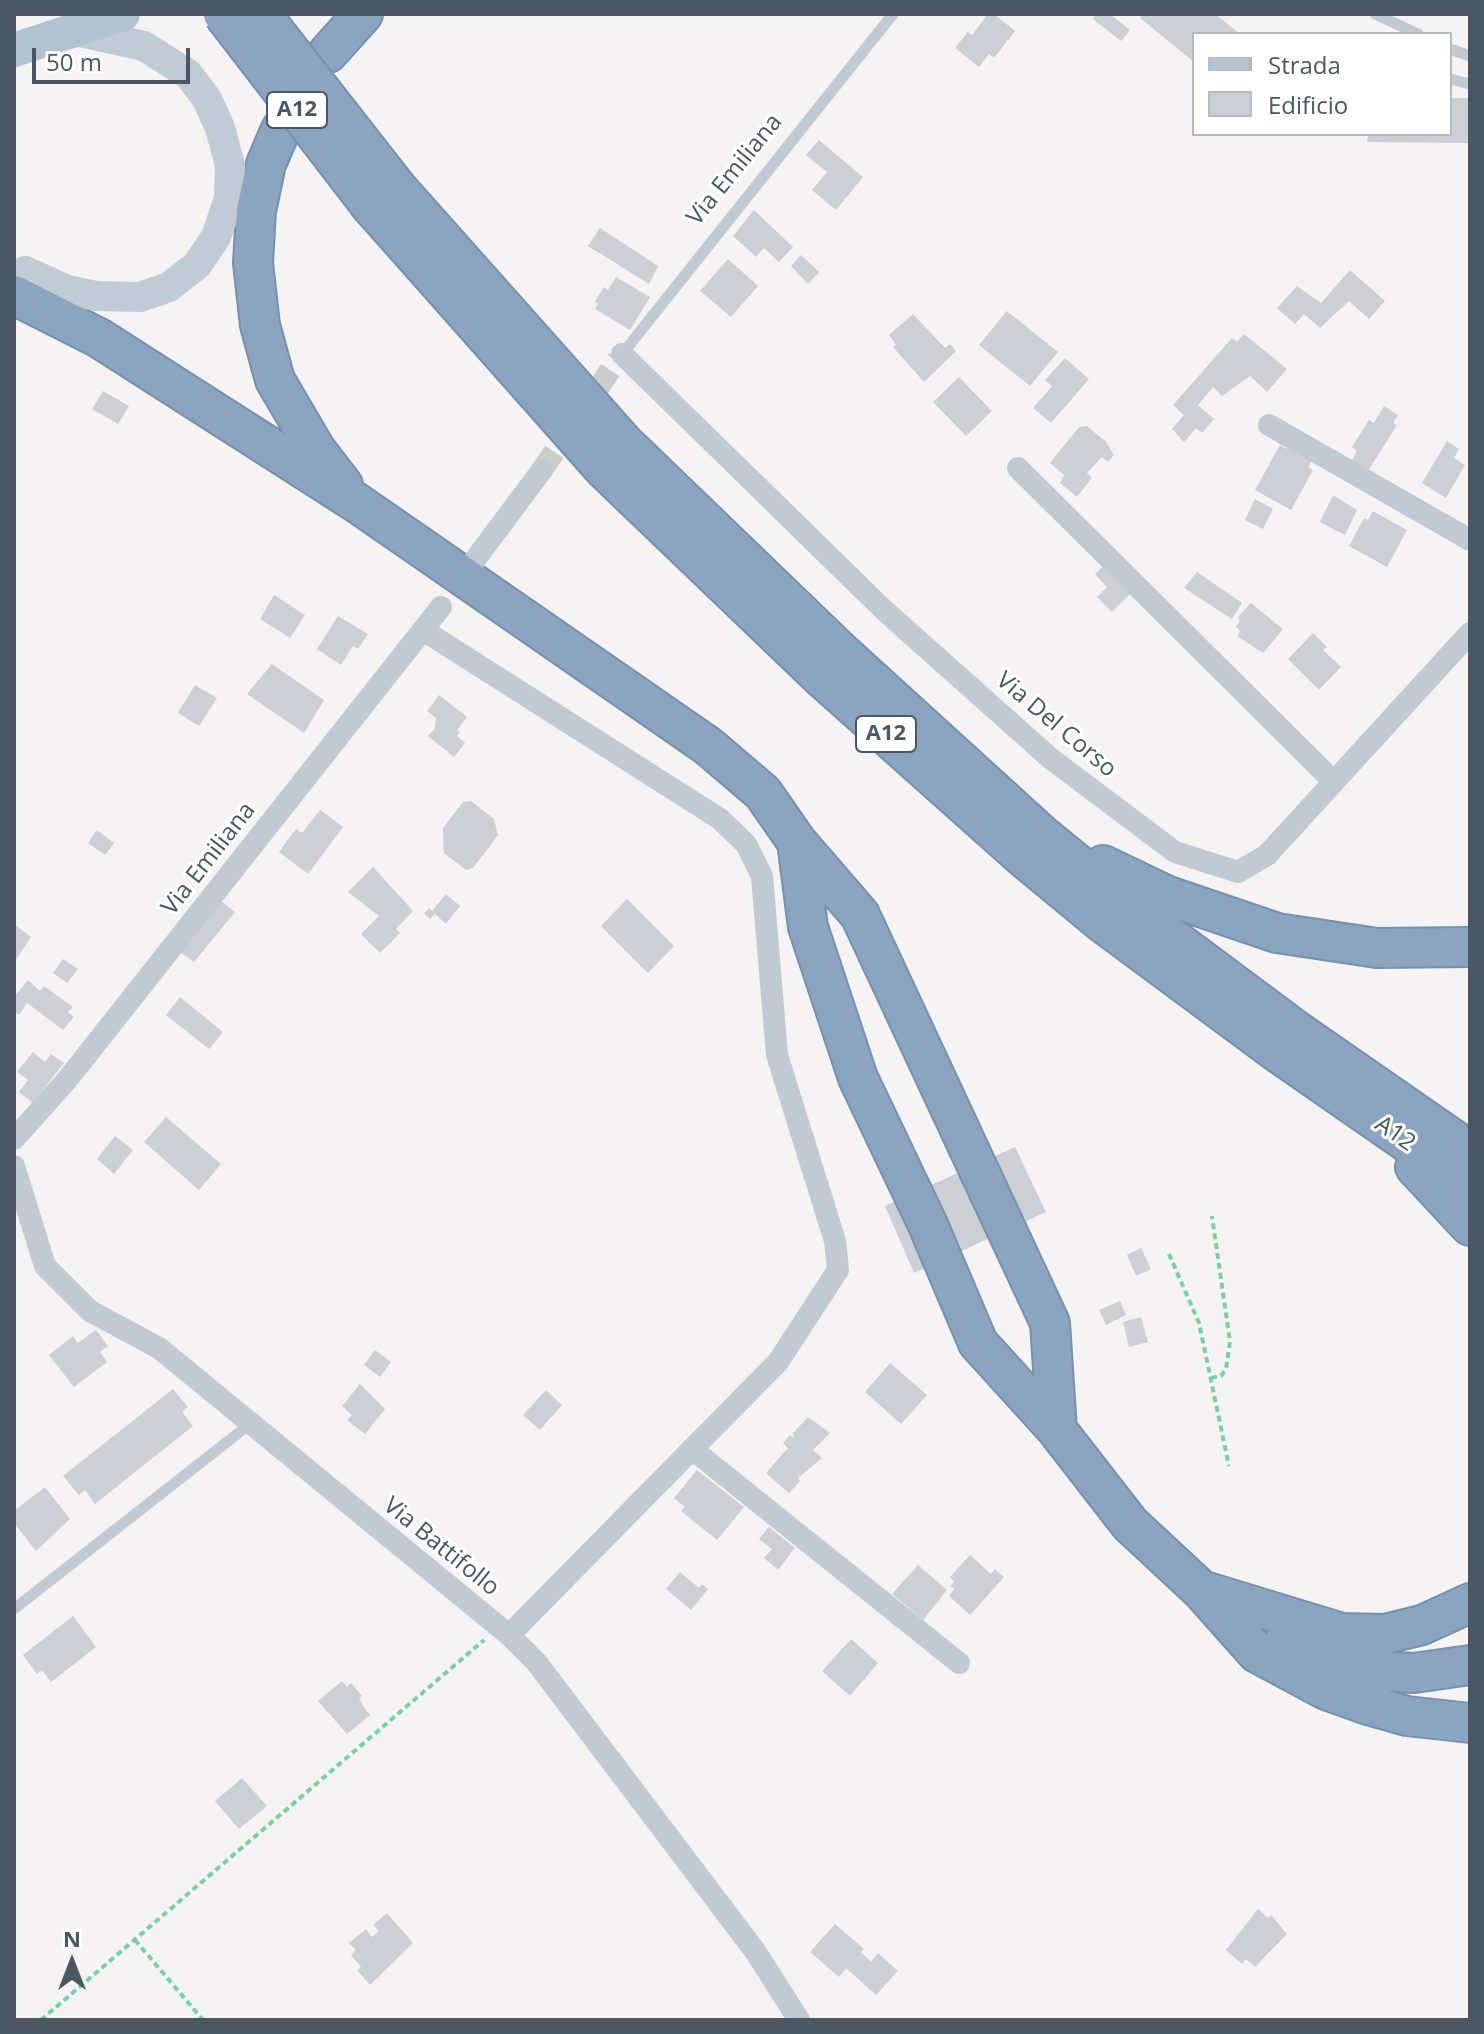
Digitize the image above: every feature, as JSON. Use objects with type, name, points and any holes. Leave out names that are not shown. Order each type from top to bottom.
[{"type":"highway","name":"A12","points":[[223,14],[384,197],[604,469],[821,677],[1023,857],[1104,924],[1470,1186]]},
{"type":"highway","name":"A12","points":[[261,14],[384,197],[623,442],[841,652],[1042,835],[1124,902],[1297,1031],[1470,1151]]},
{"type":"highway","points":[[328,53],[363,14]]},
{"type":"highway","points":[[281,129],[266,164],[256,211],[253,263],[260,325],[275,380],[316,450],[357,503]]},
{"type":"highway","points":[[18,275],[99,338],[357,503],[708,746],[763,793],[797,842],[860,915],[1050,1323],[1057,1430]]},
{"type":"highway","points":[[1042,835],[1168,896],[1277,933],[1377,948],[1470,947]]},
{"type":"highway","points":[[797,842],[808,927],[858,1078],[928,1225],[978,1343],[1057,1430],[1130,1524],[1201,1590],[1257,1653],[1300,1677],[1365,1704],[1407,1716],[1470,1723]]},
{"type":"highway","points":[[1360,1110],[1470,1226]]},
{"type":"highway","points":[[1201,1590],[1342,1633],[1385,1634],[1422,1625],[1470,1603]]},
{"type":"highway","points":[[1201,1590],[1265,1636],[1341,1666],[1414,1673],[1470,1665]]},
{"type":"main road","points":[[14,50],[123,14]]},
{"type":"main road","points":[[18,275],[96,296],[140,297],[169,287],[197,265],[216,237],[229,198],[230,165],[220,128],[207,99],[188,74],[144,46],[71,30]]},
{"type":"street","name":"Via Del Corso","points":[[620,357],[885,611],[1050,758],[1175,852],[1238,872],[1267,855],[1470,633]]},
{"type":"street","points":[[1269,425],[1470,540]]},
{"type":"street","points":[[1018,468],[1334,782]]},
{"type":"street","points":[[471,565],[542,470]]},
{"type":"street","name":"Via Emiliana","points":[[14,1139],[77,1067],[441,607]]},
{"type":"street","points":[[423,630],[720,819],[746,844],[762,876],[777,1055],[835,1241],[838,1270],[778,1362],[509,1635]]},
{"type":"street","name":"Via Battifollo","points":[[14,1166],[45,1266],[90,1311],[159,1348],[509,1635],[537,1663],[755,1951],[799,2020]]},
{"type":"street","points":[[692,1449],[959,1663]]},
{"type":"lane","name":"Via Emiliana","points":[[620,357],[893,14]]},
{"type":"lane","points":[[1375,14],[1414,32]]},
{"type":"lane","points":[[14,1609],[250,1424]]},
{"type":"path","points":[[1211,1378],[1221,1376],[1226,1369],[1230,1342],[1212,1216]]},
{"type":"path","points":[[1169,1254],[1199,1323],[1229,1466]]},
{"type":"path","points":[[41,2020],[475,1646],[489,1637],[509,1635]]},
{"type":"path","points":[[135,1940],[203,2020]]},
{"type":"building","points":[[988,14],[994,14],[1015,31],[994,58],[989,54],[979,67],[955,48],[968,32],[972,35]]},
{"type":"building","points":[[1096,14],[1110,14],[1130,30],[1121,41],[1093,19]]},
{"type":"building","points":[[1143,14],[1215,14],[1238,32],[1192,32],[1192,60],[1140,18]]},
{"type":"building","points":[[1452,98],[1470,98],[1470,143],[1367,142],[1368,136],[1452,136]]},
{"type":"building","points":[[819,140],[863,177],[836,210],[812,190],[827,172],[806,155]]},
{"type":"building","points":[[754,210],[793,247],[779,262],[764,248],[756,257],[733,236]]},
{"type":"building","points":[[600,228],[658,266],[649,284],[588,246]]},
{"type":"building","points":[[801,255],[819,272],[808,284],[791,266]]},
{"type":"building","points":[[728,259],[758,286],[731,317],[700,291]]},
{"type":"building","points":[[1350,270],[1385,301],[1369,319],[1349,301],[1320,328],[1304,314],[1295,324],[1277,308],[1297,286],[1321,303]]},
{"type":"building","points":[[616,277],[650,297],[630,330],[595,309],[598,304],[595,301],[604,287],[608,290]]},
{"type":"building","points":[[1007,311],[1058,352],[1030,386],[979,345]]},
{"type":"building","points":[[913,314],[945,348],[950,344],[956,351],[924,382],[893,347],[896,344],[889,335]]},
{"type":"building","points":[[1244,334],[1287,369],[1267,392],[1250,376],[1222,396],[1213,387],[1198,405],[1214,419],[1202,433],[1196,428],[1184,442],[1172,429],[1184,415],[1173,405],[1232,338],[1237,342]]},
{"type":"building","points":[[1065,358],[1089,379],[1051,423],[1033,408],[1052,386],[1045,380]]},
{"type":"building","points":[[959,377],[992,411],[966,436],[933,402]]},
{"type":"building","points":[[103,391],[129,406],[118,424],[92,409]]},
{"type":"building","points":[[1384,406],[1398,415],[1393,423],[1397,425],[1368,471],[1352,460],[1357,451],[1352,447],[1369,420],[1374,423]]},
{"type":"building","points":[[1087,426],[1106,442],[1114,455],[1108,462],[1102,457],[1087,473],[1092,478],[1077,497],[1060,483],[1064,475],[1050,463],[1079,427]]},
{"type":"building","points":[[1447,441],[1459,449],[1454,458],[1465,465],[1446,498],[1422,483]]},
{"type":"building","points":[[1290,443],[1314,456],[1308,467],[1313,470],[1291,510],[1255,490],[1280,445],[1287,449]]},
{"type":"building","points":[[1333,495],[1357,510],[1345,535],[1320,522]]},
{"type":"building","points":[[1255,499],[1273,509],[1263,529],[1245,520]]},
{"type":"building","points":[[1373,511],[1407,530],[1387,567],[1349,546],[1364,518],[1368,520]]},
{"type":"building","points":[[1107,563],[1130,594],[1112,612],[1097,597],[1107,587],[1095,574]]},
{"type":"building","points":[[1197,572],[1242,603],[1232,619],[1184,588]]},
{"type":"building","points":[[274,595],[305,615],[290,638],[260,619]]},
{"type":"building","points":[[1251,603],[1283,629],[1263,653],[1237,636],[1240,631],[1236,627],[1240,621],[1238,617]]},
{"type":"building","points":[[338,616],[368,634],[358,649],[353,646],[341,665],[317,649]]},
{"type":"building","points":[[1313,633],[1327,647],[1323,650],[1341,667],[1319,690],[1288,659]]},
{"type":"building","points":[[272,664],[324,700],[304,733],[247,694]]},
{"type":"building","points":[[195,685],[217,698],[199,726],[178,713]]},
{"type":"building","points":[[439,695],[467,717],[457,730],[460,732],[457,736],[465,743],[454,757],[428,736],[435,728],[436,718],[427,711]]},
{"type":"building","points":[[471,801],[494,819],[498,835],[473,868],[466,870],[444,853],[443,828],[463,802]]},
{"type":"building","points":[[320,810],[343,827],[308,874],[279,852],[296,829],[302,833]]},
{"type":"building","points":[[97,830],[114,843],[105,855],[88,843]]},
{"type":"building","points":[[373,867],[413,911],[396,929],[400,933],[380,953],[361,934],[379,916],[348,892]]},
{"type":"building","points":[[446,894],[460,906],[446,924],[435,914],[430,919],[424,914],[429,908],[432,911]]},
{"type":"building","points":[[627,899],[674,946],[648,973],[601,926]]},
{"type":"building","points":[[221,901],[235,912],[194,962],[180,952]]},
{"type":"building","points":[[14,924],[31,937],[14,963]]},
{"type":"building","points":[[63,959],[78,969],[67,983],[53,973]]},
{"type":"building","points":[[28,980],[40,991],[44,986],[73,1007],[68,1012],[74,1017],[63,1030],[27,1003],[19,1015],[14,1011],[14,997]]},
{"type":"building","points":[[180,997],[223,1032],[209,1049],[166,1015]]},
{"type":"building","points":[[33,1052],[45,1062],[51,1054],[64,1063],[33,1103],[19,1092],[28,1080],[17,1072]]},
{"type":"building","points":[[166,1117],[221,1164],[199,1190],[144,1142]]},
{"type":"building","points":[[115,1136],[133,1150],[114,1174],[97,1159]]},
{"type":"building","points":[[1015,1147],[1046,1212],[914,1273],[885,1206]]},
{"type":"building","points":[[1141,1248],[1151,1269],[1136,1276],[1127,1255]]},
{"type":"building","points":[[1120,1301],[1126,1315],[1106,1325],[1099,1310]]},
{"type":"building","points":[[1141,1317],[1148,1342],[1129,1347],[1123,1322]]},
{"type":"building","points":[[96,1330],[108,1346],[100,1352],[107,1362],[74,1387],[49,1355],[73,1336],[78,1343]]},
{"type":"building","points":[[375,1350],[391,1362],[380,1377],[364,1365]]},
{"type":"building","points":[[890,1363],[927,1395],[901,1424],[865,1392]]},
{"type":"building","points":[[360,1384],[385,1409],[365,1434],[347,1420],[352,1415],[342,1406]]},
{"type":"building","points":[[173,1389],[188,1407],[182,1412],[193,1426],[95,1504],[85,1490],[79,1495],[63,1476]]},
{"type":"building","points":[[546,1390],[562,1405],[540,1430],[523,1415]]},
{"type":"building","points":[[808,1417],[830,1433],[813,1450],[822,1458],[798,1478],[800,1481],[789,1493],[766,1473],[788,1448],[783,1443],[790,1435],[794,1438],[793,1433]]},
{"type":"building","points":[[697,1470],[744,1507],[717,1540],[681,1511],[685,1507],[674,1498]]},
{"type":"building","points":[[45,1487],[70,1519],[36,1551],[14,1523],[14,1511]]},
{"type":"building","points":[[769,1527],[795,1548],[778,1570],[764,1558],[772,1549],[759,1539]]},
{"type":"building","points":[[970,1555],[991,1574],[995,1569],[1004,1577],[970,1615],[949,1596],[954,1589],[950,1586],[954,1582],[950,1577]]},
{"type":"building","points":[[918,1565],[947,1590],[923,1620],[892,1594]]},
{"type":"building","points":[[680,1572],[699,1588],[702,1584],[708,1589],[691,1610],[666,1589]]},
{"type":"building","points":[[73,1616],[96,1647],[51,1682],[42,1670],[37,1674],[23,1655]]},
{"type":"building","points":[[851,1639],[878,1663],[850,1696],[822,1671]]},
{"type":"building","points":[[342,1681],[347,1687],[351,1683],[362,1696],[359,1698],[370,1715],[347,1734],[318,1701]]},
{"type":"building","points":[[242,1778],[267,1806],[239,1829],[215,1801]]},
{"type":"building","points":[[1258,1909],[1268,1918],[1271,1915],[1287,1934],[1255,1967],[1246,1959],[1242,1964],[1226,1950]]},
{"type":"building","points":[[387,1913],[413,1943],[370,1985],[357,1970],[361,1967],[351,1955],[356,1950],[349,1943],[366,1929],[372,1937],[379,1931],[373,1925]]},
{"type":"building","points":[[835,1924],[864,1949],[861,1952],[871,1962],[878,1953],[898,1971],[876,1995],[846,1968],[839,1977],[810,1952]]},
{"type":"tunnel","points":[[542,470],[618,359]]}]
